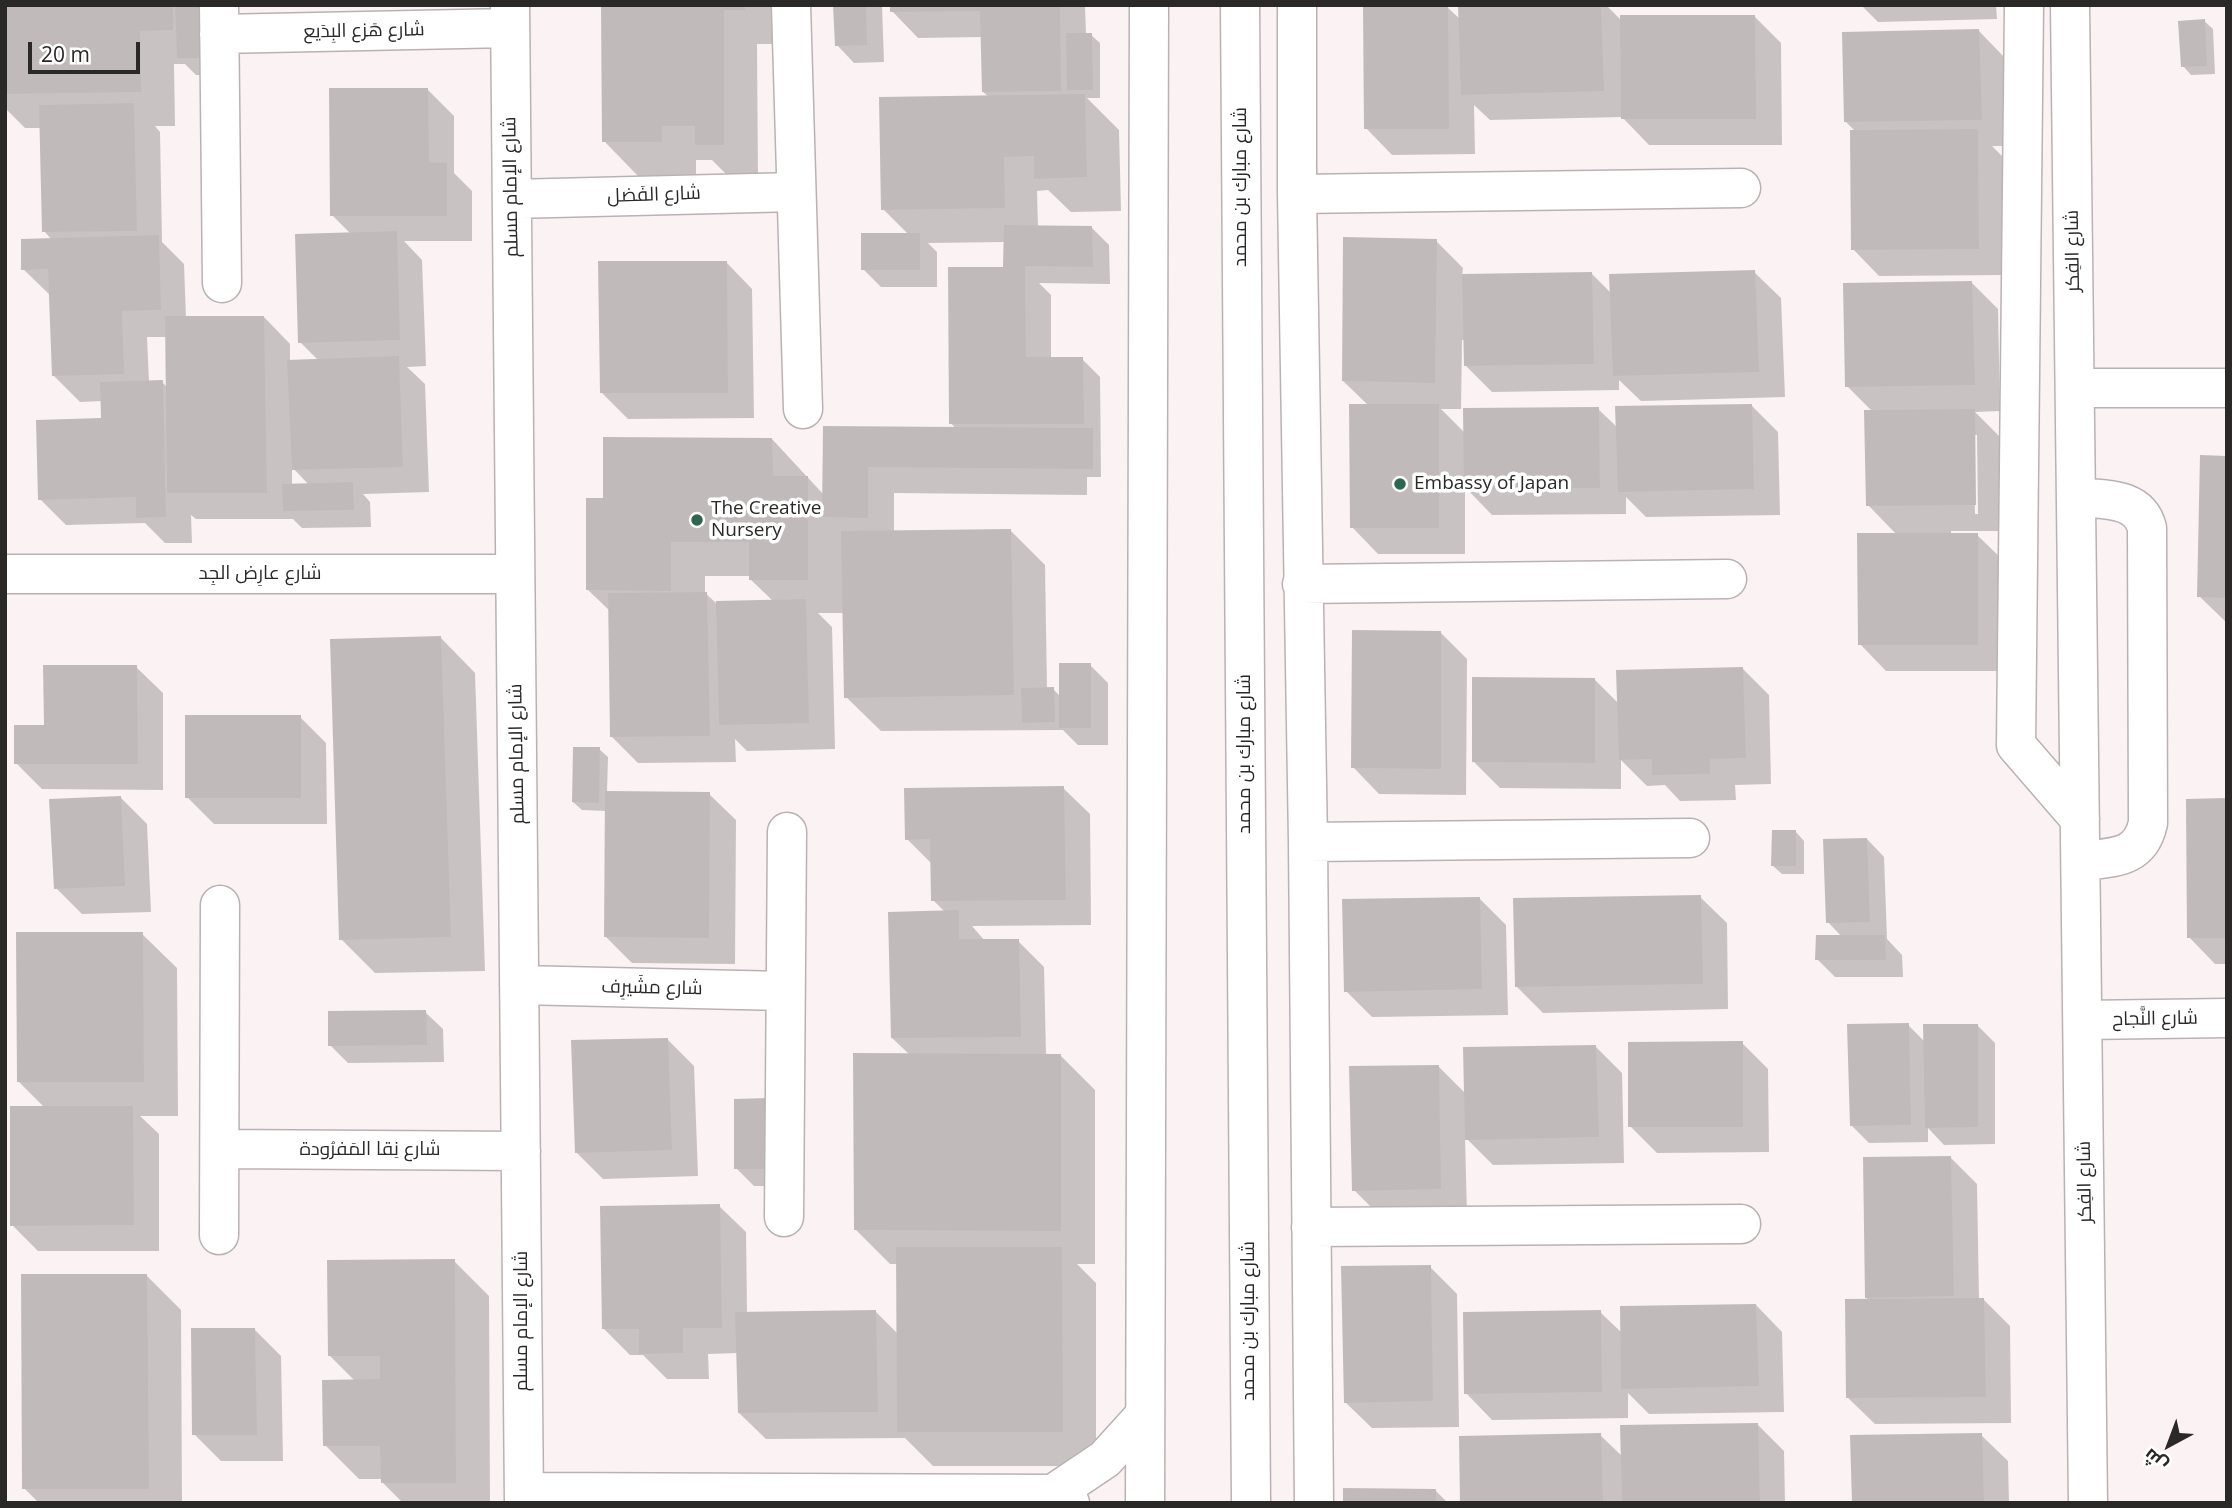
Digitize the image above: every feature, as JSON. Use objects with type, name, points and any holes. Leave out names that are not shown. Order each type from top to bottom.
[{"type":"street","points":[[791,5],[803,409]]},
{"type":"street","points":[[1145,1503],[1149,5]]},
{"type":"street","name":"شارع مبارك بن محمد","points":[[1240,5],[1251,1503]]},
{"type":"street","points":[[1297,5],[1297,194],[1308,842],[1314,1503]]},
{"type":"street","points":[[2024,5],[2016,745],[2080,819]]},
{"type":"street","name":"شارع الفِكر","points":[[2070,5],[2088,1503]]},
{"type":"street","name":"شارع هَزع البِدَيع","points":[[222,283],[219,20],[510,17]]},
{"type":"street","name":"شارع الإمام مسلم","points":[[510,17],[524,1497]]},
{"type":"street","points":[[1297,194],[1741,188]]},
{"type":"street","name":"شارع الفَضل","points":[[512,199],[796,192]]},
{"type":"street","points":[[2075,388],[2227,388]]},
{"type":"street","points":[[2076,497],[2124,502],[2140,511],[2147,528],[2146,834],[2140,845],[2131,852],[2081,861]]},
{"type":"street","name":"شارع عارِض الجِد","points":[[5,574],[515,574]]},
{"type":"street","points":[[1302,584],[1727,579]]},
{"type":"street","points":[[784,1217],[787,832]]},
{"type":"street","points":[[1308,842],[1690,838]]},
{"type":"street","points":[[219,1235],[220,905]]},
{"type":"street","name":"شارع مشَيرِف","points":[[519,985],[784,991]]},
{"type":"street","name":"شارع النَّجاح","points":[[2084,1020],[2227,1018]]},
{"type":"street","name":"شارع نِقا المَفرُودة","points":[[220,1149],[521,1151]]},
{"type":"street","points":[[1311,1227],[1741,1224]]},
{"type":"street","points":[[524,1497],[1062,1498],[1105,1459],[1144,1416]]},
{"type":"building","points":[[5,5],[173,5],[173,30],[140,31],[141,92],[5,94]]},
{"type":"building","points":[[175,5],[208,5],[209,58],[177,58]]},
{"type":"building","points":[[601,5],[745,5],[745,10],[724,10],[724,145],[695,145],[695,126],[662,126],[662,142],[602,142]]},
{"type":"building","points":[[833,5],[866,5],[867,45],[835,46]]},
{"type":"building","points":[[890,5],[1060,5],[1061,91],[982,92],[980,11],[890,12]]},
{"type":"building","points":[[1458,5],[1601,5],[1604,91],[1461,95]]},
{"type":"building","points":[[1363,6],[1448,6],[1449,129],[1364,129]]},
{"type":"building","points":[[1620,15],[1755,15],[1756,119],[1621,119]]},
{"type":"building","points":[[2205,19],[2207,66],[2181,67],[2178,21]]},
{"type":"building","points":[[1979,29],[1982,120],[1844,122],[1842,32]]},
{"type":"building","points":[[1066,33],[1092,33],[1093,90],[1067,90]]},
{"type":"building","points":[[329,88],[428,88],[429,162],[447,163],[447,216],[330,216]]},
{"type":"building","points":[[1085,94],[1087,177],[1034,179],[1034,156],[1004,157],[1005,208],[881,210],[879,97]]},
{"type":"building","points":[[134,103],[137,231],[42,232],[39,105]]},
{"type":"building","points":[[1978,129],[1979,249],[1851,250],[1850,130]]},
{"type":"building","points":[[1004,225],[1092,226],[1093,267],[1025,266],[1026,357],[1083,357],[1084,424],[949,424],[948,267],[1003,267]]},
{"type":"building","points":[[397,231],[400,340],[298,343],[295,234]]},
{"type":"building","points":[[861,233],[920,233],[920,270],[861,270]]},
{"type":"building","points":[[159,235],[161,310],[122,311],[124,374],[52,376],[48,269],[21,270],[21,239]]},
{"type":"building","points":[[1343,237],[1437,239],[1435,383],[1342,381]]},
{"type":"building","points":[[598,261],[727,261],[728,393],[600,393]]},
{"type":"building","points":[[1755,270],[1759,372],[1613,376],[1609,274]]},
{"type":"building","points":[[1592,272],[1594,364],[1464,366],[1462,274]]},
{"type":"building","points":[[1972,281],[1975,385],[1845,387],[1843,283]]},
{"type":"building","points":[[165,316],[264,316],[267,493],[167,493]]},
{"type":"building","points":[[399,356],[403,467],[292,470],[287,360]]},
{"type":"building","points":[[163,380],[166,517],[136,518],[136,497],[38,500],[36,420],[101,418],[100,382]]},
{"type":"building","points":[[1349,404],[1439,404],[1439,528],[1350,528]]},
{"type":"building","points":[[1752,404],[1754,489],[1618,492],[1615,406]]},
{"type":"building","points":[[1599,407],[1600,488],[1464,489],[1463,408]]},
{"type":"building","points":[[1975,409],[1976,505],[1866,506],[1864,410]]},
{"type":"building","points":[[823,426],[1093,428],[1093,469],[868,467],[868,518],[822,517]]},
{"type":"building","name":"The Creative Nursery","points":[[603,437],[772,438],[773,476],[808,476],[808,580],[749,580],[749,542],[671,542],[671,591],[586,590],[586,498],[603,498]]},
{"type":"building","points":[[2200,455],[2227,456],[2227,598],[2197,597]]},
{"type":"building","points":[[353,482],[354,510],[283,511],[282,484]]},
{"type":"building","points":[[1011,529],[1014,695],[844,698],[841,531]]},
{"type":"building","points":[[1857,533],[1978,533],[1978,645],[1858,645]]},
{"type":"building","points":[[707,592],[710,736],[610,737],[608,593]]},
{"type":"building","points":[[806,599],[809,723],[719,725],[716,601]]},
{"type":"building","points":[[1352,630],[1441,631],[1441,769],[1351,768]]},
{"type":"building","points":[[441,636],[451,937],[339,940],[330,639]]},
{"type":"building","points":[[1059,663],[1091,663],[1091,728],[1059,728]]},
{"type":"building","points":[[43,665],[137,665],[138,764],[14,764],[14,725],[44,725]]},
{"type":"building","points":[[1743,667],[1746,758],[1710,759],[1710,774],[1652,775],[1652,759],[1619,760],[1616,670]]},
{"type":"building","points":[[1472,677],[1595,678],[1595,763],[1472,762]]},
{"type":"building","points":[[1054,687],[1055,722],[1022,723],[1021,688]]},
{"type":"building","points":[[185,715],[301,715],[301,798],[185,798]]},
{"type":"building","points":[[573,747],[600,747],[599,803],[572,802]]},
{"type":"building","points":[[1064,786],[1066,900],[931,901],[930,839],[905,840],[904,788]]},
{"type":"building","points":[[605,791],[710,792],[709,938],[604,937]]},
{"type":"building","points":[[121,796],[125,886],[54,889],[49,799]]},
{"type":"building","points":[[2227,798],[2227,938],[2187,938],[2186,799]]},
{"type":"building","points":[[1772,830],[1796,830],[1796,866],[1771,866]]},
{"type":"building","points":[[1867,838],[1870,922],[1826,923],[1823,839]]},
{"type":"building","points":[[1701,895],[1703,984],[1515,987],[1513,898]]},
{"type":"building","points":[[1480,897],[1482,989],[1344,992],[1342,899]]},
{"type":"building","points":[[959,910],[959,939],[1019,939],[1021,1037],[891,1038],[888,912]]},
{"type":"building","points":[[16,932],[143,932],[144,1082],[17,1082]]},
{"type":"building","points":[[1816,935],[1885,935],[1886,960],[1815,960]]},
{"type":"building","points":[[426,1010],[427,1045],[328,1046],[328,1011]]},
{"type":"building","points":[[1909,1023],[1911,1125],[1850,1126],[1847,1024]]},
{"type":"building","points":[[1923,1024],[1978,1024],[1978,1127],[1925,1128]]},
{"type":"building","points":[[668,1038],[672,1150],[575,1153],[571,1040]]},
{"type":"building","points":[[1743,1041],[1743,1127],[1628,1127],[1628,1042]]},
{"type":"building","points":[[1596,1045],[1599,1137],[1465,1140],[1463,1047]]},
{"type":"building","points":[[853,1053],[1061,1054],[1061,1231],[854,1230]]},
{"type":"building","points":[[1439,1065],[1441,1189],[1352,1191],[1349,1066]]},
{"type":"building","points":[[769,1098],[770,1169],[734,1169],[734,1099]]},
{"type":"building","points":[[10,1106],[133,1106],[134,1225],[10,1226]]},
{"type":"building","points":[[1951,1156],[1954,1296],[1865,1298],[1863,1157]]},
{"type":"building","points":[[720,1204],[722,1328],[683,1328],[683,1353],[639,1354],[639,1329],[602,1329],[600,1206]]},
{"type":"building","points":[[896,1247],[1062,1247],[1063,1432],[897,1432]]},
{"type":"building","points":[[455,1259],[456,1483],[381,1483],[380,1446],[323,1446],[322,1380],[380,1379],[380,1356],[328,1356],[327,1260]]},
{"type":"building","points":[[1431,1265],[1433,1401],[1344,1403],[1341,1266]]},
{"type":"building","points":[[21,1274],[147,1274],[149,1489],[22,1489]]},
{"type":"building","points":[[1984,1298],[1986,1397],[1846,1398],[1845,1299]]},
{"type":"building","points":[[1756,1304],[1759,1386],[1621,1389],[1620,1306]]},
{"type":"building","points":[[876,1310],[878,1412],[738,1413],[735,1312]]},
{"type":"building","points":[[1601,1310],[1602,1392],[1464,1394],[1463,1312]]},
{"type":"building","points":[[191,1328],[255,1328],[257,1435],[192,1435]]},
{"type":"building","points":[[1758,1423],[1760,1503],[1622,1503],[1620,1425]]},
{"type":"building","points":[[1601,1433],[1603,1503],[1460,1503],[1459,1436]]},
{"type":"building","points":[[1982,1433],[1984,1503],[1852,1503],[1850,1435]]},
{"type":"building","points":[[1343,1488],[1436,1489],[1436,1503],[1343,1503]]},
{"type":"place","name":"Embassy of Japan","points":[[1400,484]]},
{"type":"place","name":"The Creative Nursery","points":[[697,520]]}]
